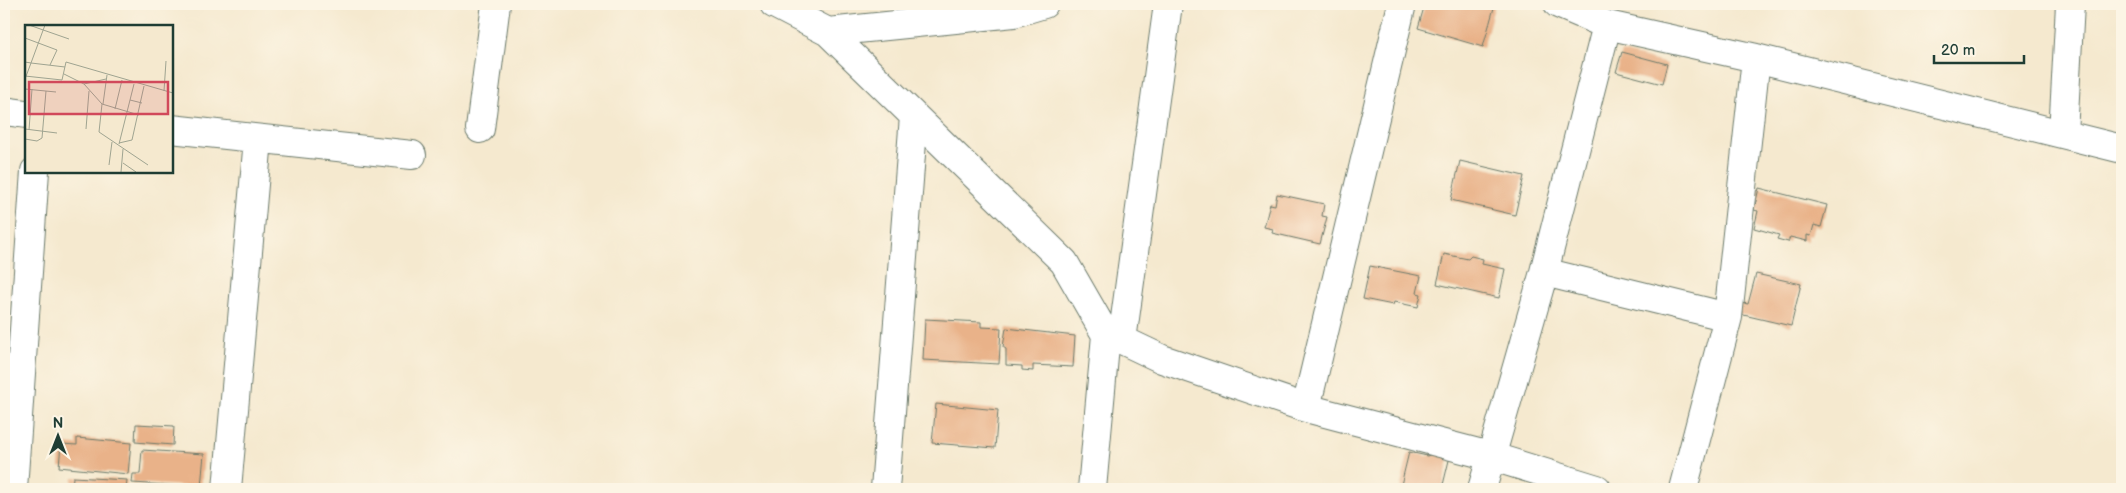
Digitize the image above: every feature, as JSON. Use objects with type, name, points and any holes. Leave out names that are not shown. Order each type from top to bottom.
[{"type":"street","points":[[480,129],[496,4]]},
{"type":"street","points":[[774,4],[828,32],[1064,262],[1114,337],[1162,360],[1306,408],[1490,456],[1597,489]]},
{"type":"street","points":[[828,32],[1014,13],[1044,4]]},
{"type":"street","points":[[1092,489],[1114,337],[1168,4]]},
{"type":"street","points":[[1306,408],[1402,4]]},
{"type":"street","points":[[1558,4],[1607,25],[1756,58],[2122,149]]},
{"type":"street","points":[[2062,134],[2070,4]]},
{"type":"street","points":[[1482,489],[1544,272],[1607,25]]},
{"type":"street","points":[[1683,489],[1728,317],[1756,58]]},
{"type":"street","points":[[4,112],[25,114]]},
{"type":"street","points":[[885,489],[914,116]]},
{"type":"street","points":[[172,129],[412,155]]},
{"type":"street","points":[[227,489],[258,139]]},
{"type":"street","points":[[13,489],[35,172]]},
{"type":"street","points":[[1544,272],[1728,317]]},
{"type":"building","points":[[1425,4],[1495,4],[1483,47],[1418,28]]},
{"type":"building","points":[[1622,52],[1667,64],[1662,84],[1616,72]]},
{"type":"building","points":[[1460,161],[1524,176],[1515,215],[1451,200]]},
{"type":"building","points":[[1759,188],[1827,205],[1821,227],[1814,225],[1811,236],[1807,235],[1807,241],[1790,237],[1788,242],[1777,239],[1779,235],[1754,228],[1758,211],[1754,210]]},
{"type":"building","points":[[1277,194],[1324,204],[1322,216],[1327,217],[1320,244],[1272,233],[1273,229],[1264,227],[1270,204],[1275,205]]},
{"type":"building","points":[[1444,254],[1468,259],[1471,256],[1483,259],[1482,264],[1505,269],[1499,298],[1437,284]]},
{"type":"building","points":[[1370,266],[1421,276],[1417,293],[1421,294],[1418,307],[1394,302],[1393,305],[1363,299]]},
{"type":"building","points":[[1756,274],[1801,284],[1791,326],[1735,313],[1737,302],[1748,304]]},
{"type":"building","points":[[925,319],[981,322],[981,327],[1001,328],[999,364],[923,360]]},
{"type":"building","points":[[1006,328],[1075,336],[1073,367],[1033,365],[1033,371],[1022,370],[1022,366],[1006,365],[1006,349],[1003,347]]},
{"type":"building","points":[[936,404],[998,410],[995,448],[932,443]]},
{"type":"building","points":[[136,424],[174,426],[173,445],[135,442]]},
{"type":"building","points":[[77,438],[131,443],[128,474],[59,467],[61,444],[77,445]]},
{"type":"building","points":[[142,450],[204,454],[201,487],[132,483],[133,474],[140,474]]},
{"type":"building","points":[[1443,450],[1451,452],[1442,489],[1400,489],[1409,452],[1427,456]]},
{"type":"building","points":[[73,477],[127,480],[126,489],[52,489],[52,486],[72,487]]}]
